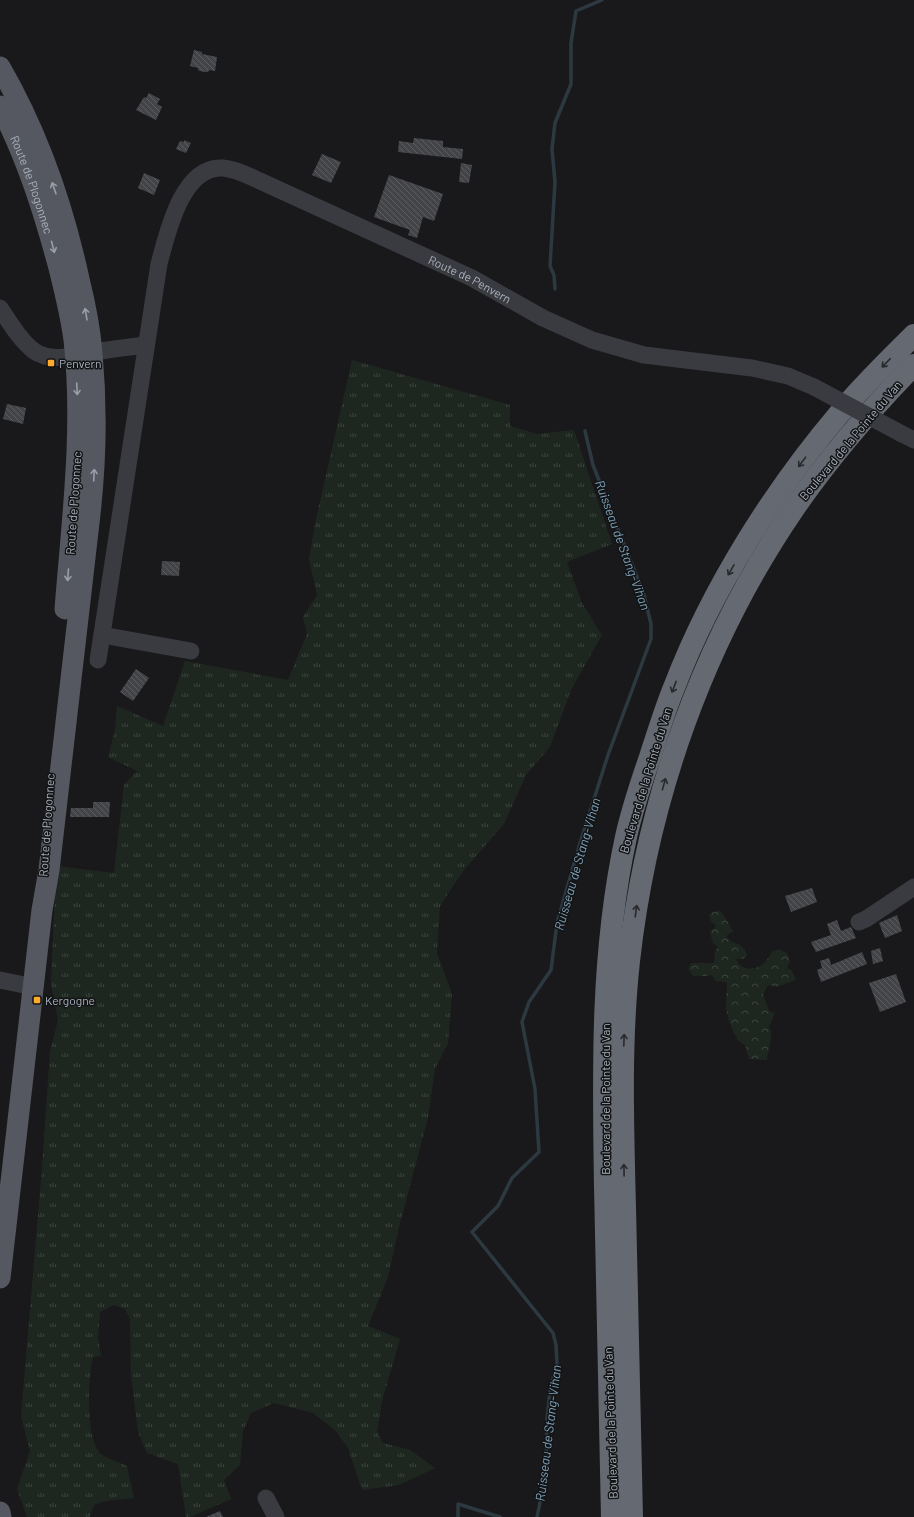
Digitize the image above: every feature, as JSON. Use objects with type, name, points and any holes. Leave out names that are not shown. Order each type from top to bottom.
[{"type":"highway","name":"Boulevard de la Pointe du Van","points":[[612,1517],[603,1075],[606,984],[609,950],[614,906],[626,834],[654,743],[675,685],[705,617],[726,580],[761,520],[810,450],[848,404],[914,335]]},
{"type":"highway","name":"Boulevard de la Pointe du Van","points":[[632,1517],[624,1194],[623,1081],[625,1014],[629,961],[642,877],[649,843],[677,744],[711,659],[730,618],[755,572],[776,536],[797,505],[845,442],[914,365]]},
{"type":"highway","points":[[624,1194],[640,1398],[644,1517]]},
{"type":"main road","name":"Route de Plogonnec","points":[[0,67],[29,123],[57,196],[76,262],[84,299],[84,354],[95,420],[93,483],[49,870],[42,910],[0,1278]]},
{"type":"main road","name":"Route de Plogonnec","points":[[0,106],[29,169],[47,224],[74,338],[84,354]]},
{"type":"main road","points":[[0,1512],[1,1517]]},
{"type":"street","name":"Route de Penvern","points":[[146,345],[159,264],[176,210],[191,183],[201,174],[221,168],[232,169],[472,278],[543,318],[592,340],[644,355],[752,368],[788,376],[814,387],[908,437]]},
{"type":"street","points":[[0,308],[24,343],[36,352],[53,357],[146,345],[98,660]]},
{"type":"street","points":[[102,634],[192,651]]},
{"type":"street","points":[[859,922],[866,919],[914,887]]},
{"type":"street","points":[[0,980],[34,988]]},
{"type":"street","points":[[266,1498],[276,1517]]},
{"type":"green space","points":[[352,360],[510,405],[510,426],[537,434],[574,430],[612,544],[567,562],[582,603],[602,635],[571,690],[550,747],[526,775],[504,824],[463,871],[440,906],[437,953],[452,994],[448,1043],[435,1069],[428,1118],[399,1227],[388,1277],[368,1326],[400,1339],[382,1401],[377,1432],[383,1443],[410,1450],[435,1468],[399,1485],[362,1490],[348,1448],[335,1430],[313,1413],[274,1403],[251,1413],[243,1431],[240,1465],[224,1480],[231,1499],[190,1517],[186,1517],[178,1464],[147,1453],[138,1432],[131,1375],[130,1319],[125,1309],[114,1305],[100,1312],[98,1337],[101,1356],[93,1357],[91,1366],[89,1393],[90,1423],[92,1436],[96,1447],[101,1454],[127,1466],[134,1498],[106,1501],[94,1505],[90,1517],[27,1517],[17,1489],[30,1451],[21,1416],[42,1168],[50,1052],[58,1020],[51,984],[56,866],[114,873],[124,785],[137,771],[108,757],[115,730],[117,706],[163,726],[185,661],[288,680],[307,634],[303,617],[317,595],[309,559],[315,524]]},
{"type":"green space","points":[[719,911],[733,931],[726,936],[732,942],[743,947],[747,955],[743,959],[736,959],[738,963],[749,969],[758,967],[766,961],[772,951],[780,950],[787,953],[790,961],[787,968],[791,970],[796,979],[776,987],[768,985],[763,994],[769,1011],[775,1013],[769,1026],[771,1039],[767,1060],[749,1059],[745,1045],[738,1040],[733,1031],[726,1008],[727,982],[716,981],[712,975],[693,976],[688,969],[691,963],[714,963],[715,952],[718,947],[713,943],[710,932],[716,926],[711,921],[709,915],[713,912]]},
{"type":"building","points":[[194,50],[202,52],[202,54],[217,57],[215,71],[200,71],[198,68],[190,66]]},
{"type":"building","points":[[149,93],[160,99],[157,104],[162,107],[156,120],[136,110],[144,97],[146,98]]},
{"type":"building","points":[[414,138],[443,141],[443,147],[463,149],[462,159],[398,152],[399,141],[413,143]]},
{"type":"building","points":[[184,140],[191,143],[186,153],[176,149],[180,141],[184,142]]},
{"type":"building","points":[[322,154],[341,162],[331,183],[312,175]]},
{"type":"building","points":[[461,163],[472,165],[469,183],[459,182]]},
{"type":"building","points":[[144,173],[160,180],[154,195],[138,188]]},
{"type":"building","points":[[389,175],[443,194],[434,221],[423,217],[417,238],[408,235],[410,230],[374,217]]},
{"type":"building","points":[[7,404],[26,408],[23,424],[3,419]]},
{"type":"building","points":[[162,561],[180,562],[179,576],[161,575]]},
{"type":"building","points":[[136,669],[149,678],[133,701],[120,692]]},
{"type":"building","points":[[93,802],[110,802],[109,817],[70,817],[71,808],[93,808]]},
{"type":"building","points":[[812,888],[817,902],[791,912],[785,896]]},
{"type":"building","points":[[897,915],[902,931],[885,938],[879,923]]},
{"type":"building","points":[[837,920],[841,931],[851,927],[856,938],[816,952],[811,942],[831,935],[827,924]]},
{"type":"building","points":[[880,948],[883,961],[873,964],[871,951]]},
{"type":"building","points":[[862,952],[867,964],[821,982],[817,970],[822,968],[820,961],[829,958],[831,965]]},
{"type":"building","points":[[896,974],[906,1002],[880,1012],[869,983]]},
{"type":"building","points":[[220,1511],[223,1517],[206,1517]]},
{"type":"waterway","name":"Ruisseau de Stang-Vihan","points":[[555,289],[554,275],[550,266],[555,182],[552,149],[555,123],[571,84],[571,43],[576,11],[602,0]]},
{"type":"waterway","name":"Ruisseau de Stang-Vihan","points":[[537,1517],[546,1474],[547,1419],[550,1391],[557,1363],[556,1345],[553,1333],[472,1232],[498,1206],[512,1178],[539,1152],[535,1089],[522,1022],[529,1002],[551,970],[557,923],[580,843],[608,755],[651,639],[651,624],[644,595],[593,465],[585,431]]},
{"type":"waterway","name":"Ruisseau de Stang-Vihan","points":[[458,1517],[458,1504],[500,1517]]},
{"type":"place","name":"Penvern","points":[[51,363]]},
{"type":"place","name":"Kergogne","points":[[37,1000]]}]
